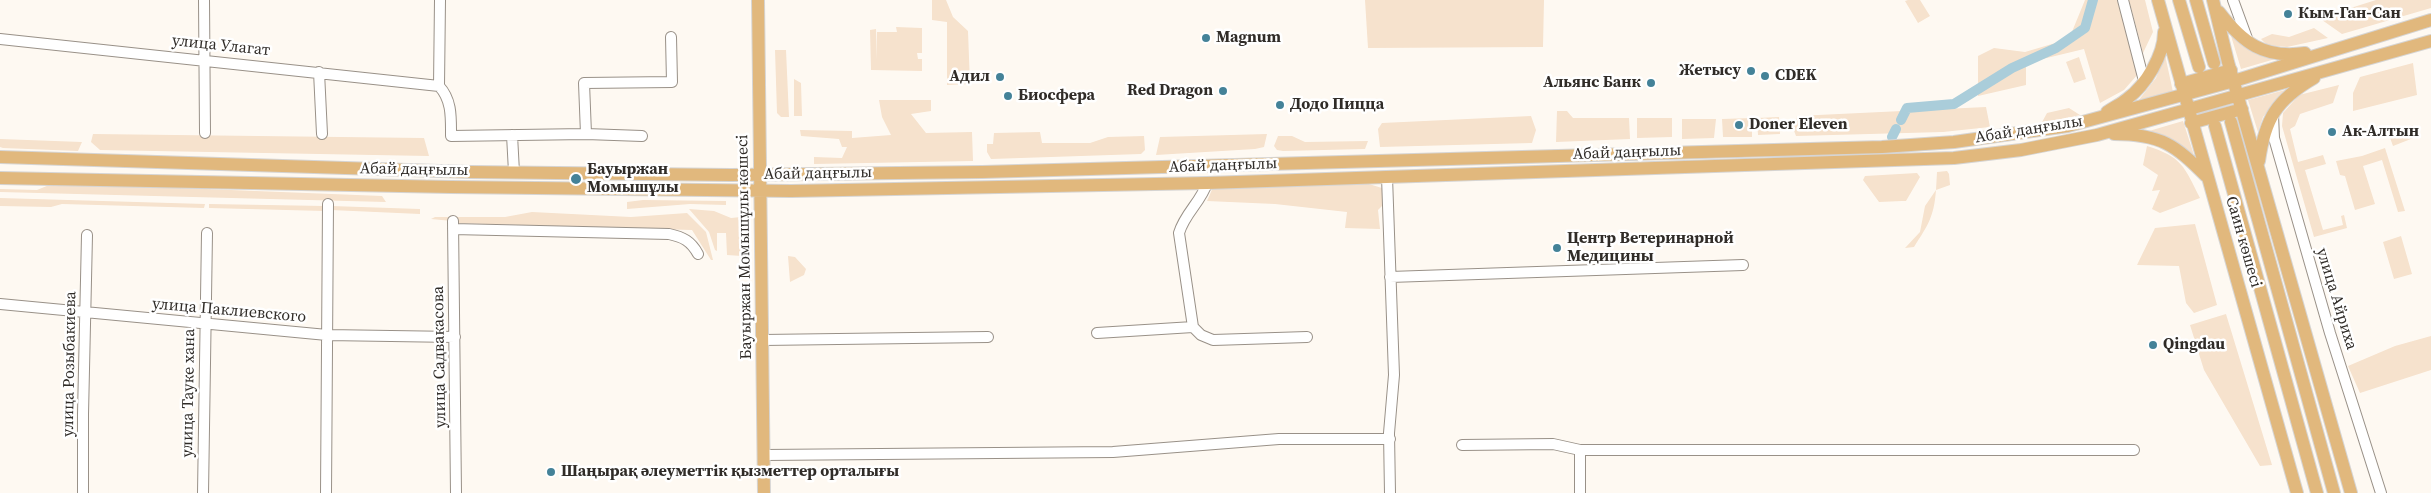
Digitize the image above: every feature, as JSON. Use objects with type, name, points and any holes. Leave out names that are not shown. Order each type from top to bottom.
[{"type":"main road","name":"Бауыржан Момышұлы көшесі","points":[[758,0],[764,493]]},
{"type":"main road","name":"Саин көшесі","points":[[2158,0],[2297,493]]},
{"type":"main road","points":[[2180,0],[2199,67]]},
{"type":"main road","points":[[2196,0],[2214,63]]},
{"type":"main road","points":[[2214,3],[2232,28],[2248,43],[2263,50],[2279,54],[2297,54],[2338,48]]},
{"type":"main road","points":[[2214,3],[2232,75],[2351,493]]},
{"type":"main road","points":[[2232,75],[2338,48],[2431,20]]},
{"type":"main road","points":[[2096,119],[2129,98],[2144,81],[2161,50],[2164,22]]},
{"type":"main road","name":"Абай даңғылы","points":[[0,178],[761,191],[1207,183],[1954,158],[2021,150],[2097,135],[2431,41]]},
{"type":"main road","points":[[2259,166],[2263,137],[2272,112],[2297,89],[2326,72]]},
{"type":"main road","name":"Абай даңғылы","points":[[0,157],[514,172],[761,174],[982,172],[1882,147],[2019,135],[2096,119],[2182,89],[2232,75]]},
{"type":"main road","points":[[2192,123],[2242,108]]},
{"type":"main road","name":"Саин көшесі","points":[[2231,122],[2334,493]]},
{"type":"main road","name":"Саин көшесі","points":[[2215,126],[2317,493]]},
{"type":"main road","points":[[2097,135],[2127,134],[2152,138],[2176,148],[2207,177]]},
{"type":"street","points":[[204,0],[205,132]]},
{"type":"street","points":[[440,0],[439,86],[445,93],[450,106],[452,136],[586,134],[642,136]]},
{"type":"street","points":[[2123,0],[2144,81]]},
{"type":"street","points":[[2233,0],[2248,43]]},
{"type":"street","points":[[586,134],[584,83],[672,82],[670,37]]},
{"type":"street","name":"улица Улагат","points":[[0,39],[204,59],[439,86]]},
{"type":"street","points":[[319,72],[322,134]]},
{"type":"street","name":"улица Айриха","points":[[2272,112],[2274,138],[2330,333],[2381,493]]},
{"type":"street","points":[[512,135],[514,172]]},
{"type":"street","points":[[1387,177],[1394,375],[1390,439],[1390,493]]},
{"type":"street","points":[[1207,183],[1204,195],[1183,220],[1179,233],[1193,327],[1201,335],[1213,340],[1307,338]]},
{"type":"street","points":[[326,493],[328,204]]},
{"type":"street","name":"улица Садвакасова","points":[[456,493],[453,225],[669,234],[693,244],[698,254]]},
{"type":"street","name":"улица Тауке хана","points":[[203,493],[207,233]]},
{"type":"street","name":"улица Розыбакиева","points":[[83,493],[87,235]]},
{"type":"street","points":[[1390,277],[1743,265]]},
{"type":"street","name":"улица Паклиевского","points":[[0,304],[86,314],[327,335],[455,337]]},
{"type":"street","points":[[1096,333],[1193,327]]},
{"type":"street","points":[[763,340],[988,337]]},
{"type":"street","points":[[764,455],[1113,452],[1279,440],[1390,439]]},
{"type":"street","points":[[1462,445],[1553,444],[1580,450],[2134,450]]},
{"type":"street","points":[[1580,450],[1580,493]]},
{"type":"shaded area","points":[[932,0],[946,0],[953,17],[968,31],[970,84],[947,85],[947,22],[932,20]]},
{"type":"shaded area","points":[[1365,0],[1544,0],[1543,47],[1368,48]]},
{"type":"shaded area","points":[[1920,0],[1930,16],[1918,23],[1905,1]]},
{"type":"shaded area","points":[[2085,0],[2117,0],[2138,74],[2124,90],[2100,103],[2084,49],[2026,63],[2026,85],[1978,96],[1978,56],[1994,48],[2025,52],[2069,39]]},
{"type":"shaded area","points":[[2129,0],[2145,0],[2153,32],[2143,53]]},
{"type":"shaded area","points":[[2376,0],[2431,0],[2431,8],[2342,34],[2322,20],[2338,12]]},
{"type":"shaded area","points":[[896,27],[922,28],[922,53],[917,53],[918,59],[922,59],[922,71],[871,70],[870,30],[876,29],[877,60],[877,32],[897,32]]},
{"type":"shaded area","points":[[2314,28],[2328,38],[2287,47],[2267,45],[2261,39],[2272,34],[2289,37]]},
{"type":"shaded area","points":[[2229,29],[2282,57],[2241,69]]},
{"type":"shaded area","points":[[775,50],[786,50],[789,117],[781,117],[777,113]]},
{"type":"shaded area","points":[[2165,55],[2173,92],[2138,101],[2156,78]]},
{"type":"shaded area","points":[[2079,57],[2086,79],[2074,83],[2066,62]]},
{"type":"shaded area","points":[[2413,63],[2417,95],[2353,111],[2353,93],[2360,77]]},
{"type":"shaded area","points":[[794,79],[801,83],[802,116],[794,116]]},
{"type":"shaded area","points":[[2339,85],[2333,103],[2300,114],[2295,126],[2290,129],[2298,162],[2323,155],[2326,164],[2305,170],[2323,230],[2343,225],[2341,216],[2344,215],[2347,228],[2314,237],[2282,126],[2283,113],[2299,95]]},
{"type":"shaded area","points":[[2285,90],[2263,117],[2258,132],[2248,100]]},
{"type":"shaded area","points":[[879,100],[931,100],[931,111],[911,114],[926,133],[972,132],[973,161],[814,164],[814,157],[842,158],[847,147],[842,147],[839,139],[801,136],[800,130],[852,131],[852,138],[891,135],[882,117]]},
{"type":"shaded area","points":[[1986,107],[1990,127],[1943,132],[1796,136],[1793,128],[1797,116]]},
{"type":"shaded area","points":[[2069,108],[2080,115],[2041,124],[2047,113]]},
{"type":"shaded area","points":[[1557,111],[1567,111],[1573,118],[1629,118],[1630,139],[1556,142]]},
{"type":"shaded area","points":[[1531,116],[1536,130],[1532,143],[1380,147],[1378,129],[1382,123]]},
{"type":"shaded area","points":[[1779,117],[1780,134],[1758,135],[1757,118]]},
{"type":"shaded area","points":[[1637,118],[1672,118],[1672,137],[1637,138]]},
{"type":"shaded area","points":[[1752,118],[1752,137],[1723,137],[1722,119]]},
{"type":"shaded area","points":[[1682,119],[1716,119],[1714,138],[1682,139]]},
{"type":"shaded area","points":[[2183,121],[2194,155],[2172,139],[2149,131]]},
{"type":"shaded area","points":[[2413,125],[2416,137],[2393,146],[2389,135],[2393,131]]},
{"type":"shaded area","points":[[1040,132],[1042,143],[1090,143],[1108,137],[1144,136],[1145,150],[1141,154],[991,159],[987,152],[987,144],[993,144],[994,133]]},
{"type":"shaded area","points":[[93,134],[424,138],[429,156],[100,150],[91,142]]},
{"type":"shaded area","points":[[1267,134],[1264,147],[1255,149],[1156,155],[1160,137]]},
{"type":"shaded area","points":[[1278,136],[1292,136],[1305,142],[1368,141],[1365,149],[1283,151],[1277,150],[1274,146]]},
{"type":"shaded area","points":[[0,139],[82,142],[78,151],[3,148],[0,147]]},
{"type":"shaded area","points":[[2147,146],[2168,154],[2181,164],[2200,198],[2160,213],[2152,209],[2160,190],[2152,191],[2158,175],[2143,165]]},
{"type":"shaded area","points":[[2385,148],[2405,211],[2398,212],[2382,160],[2363,166],[2375,204],[2355,210],[2345,176],[2340,175],[2336,161],[2362,156]]},
{"type":"shaded area","points":[[1947,171],[1950,185],[1936,190],[1937,172]]},
{"type":"shaded area","points":[[1917,173],[1920,177],[1906,201],[1879,202],[1863,180],[1865,176]]},
{"type":"shaded area","points":[[1359,181],[1382,188],[1382,206],[1378,210],[1380,229],[1345,228],[1347,212],[1275,204],[1207,201],[1214,185]]},
{"type":"shaded area","points":[[54,183],[382,196],[386,202],[0,192],[0,189],[37,190]]},
{"type":"shaded area","points":[[1936,190],[1934,207],[1927,226],[1914,247],[1905,248],[1920,232],[1925,206]]},
{"type":"shaded area","points":[[0,198],[205,204],[204,208],[62,204],[51,207],[0,206]]},
{"type":"shaded area","points":[[643,200],[726,201],[726,205],[690,204],[627,209],[627,202]]},
{"type":"shaded area","points":[[209,204],[325,206],[325,211],[209,208]]},
{"type":"shaded area","points":[[331,206],[420,209],[420,214],[331,210]]},
{"type":"shaded area","points":[[689,209],[714,211],[731,218],[741,217],[742,256],[727,255],[726,233],[717,233],[717,251],[715,250],[709,232]]},
{"type":"shaded area","points":[[532,212],[631,217],[687,213],[706,232],[713,260],[711,260],[692,230],[453,223],[452,221],[431,219],[435,217],[505,217]]},
{"type":"shaded area","points":[[2195,224],[2217,305],[2194,313],[2186,303],[2179,266],[2137,265],[2155,228]]},
{"type":"shaded area","points":[[2401,236],[2412,274],[2394,279],[2383,242]]},
{"type":"shaded area","points":[[788,256],[795,257],[806,269],[804,275],[790,282]]},
{"type":"shaded area","points":[[2226,314],[2272,465],[2260,466],[2204,370],[2190,325]]},
{"type":"shaded area","points":[[2431,336],[2431,370],[2360,393],[2348,366],[2395,346]]},
{"type":"waterway","points":[[1901,120],[1907,108],[1954,104],[2012,68],[2056,48],[2085,28],[2093,0]]},
{"type":"waterway","points":[[1892,137],[1896,129]]},
{"type":"place","name":"Кым-Ган-Сан","points":[[2288,14]]},
{"type":"place","name":"Magnum","points":[[1206,38]]},
{"type":"place","name":"Жетысу","points":[[1751,71]]},
{"type":"place","name":"CDEK","points":[[1765,76]]},
{"type":"place","name":"Адил","points":[[1000,77]]},
{"type":"place","name":"Альянс Банк","points":[[1651,83]]},
{"type":"place","name":"Red Dragon","points":[[1223,91]]},
{"type":"place","name":"Биосфера","points":[[1008,96]]},
{"type":"place","name":"Додо Пицца","points":[[1280,105]]},
{"type":"place","name":"Doner Eleven","points":[[1739,125]]},
{"type":"place","name":"Ак-Алтын","points":[[2332,132]]},
{"type":"place","name":"Бауыржан Момышұлы","points":[[576,179]]},
{"type":"place","name":"Центр Ветеринарной Медицины","points":[[1557,248]]},
{"type":"place","name":"Qingdau","points":[[2153,345]]},
{"type":"place","name":"Шаңырақ әлеуметтік қызметтер орталығы","points":[[551,472]]}]
